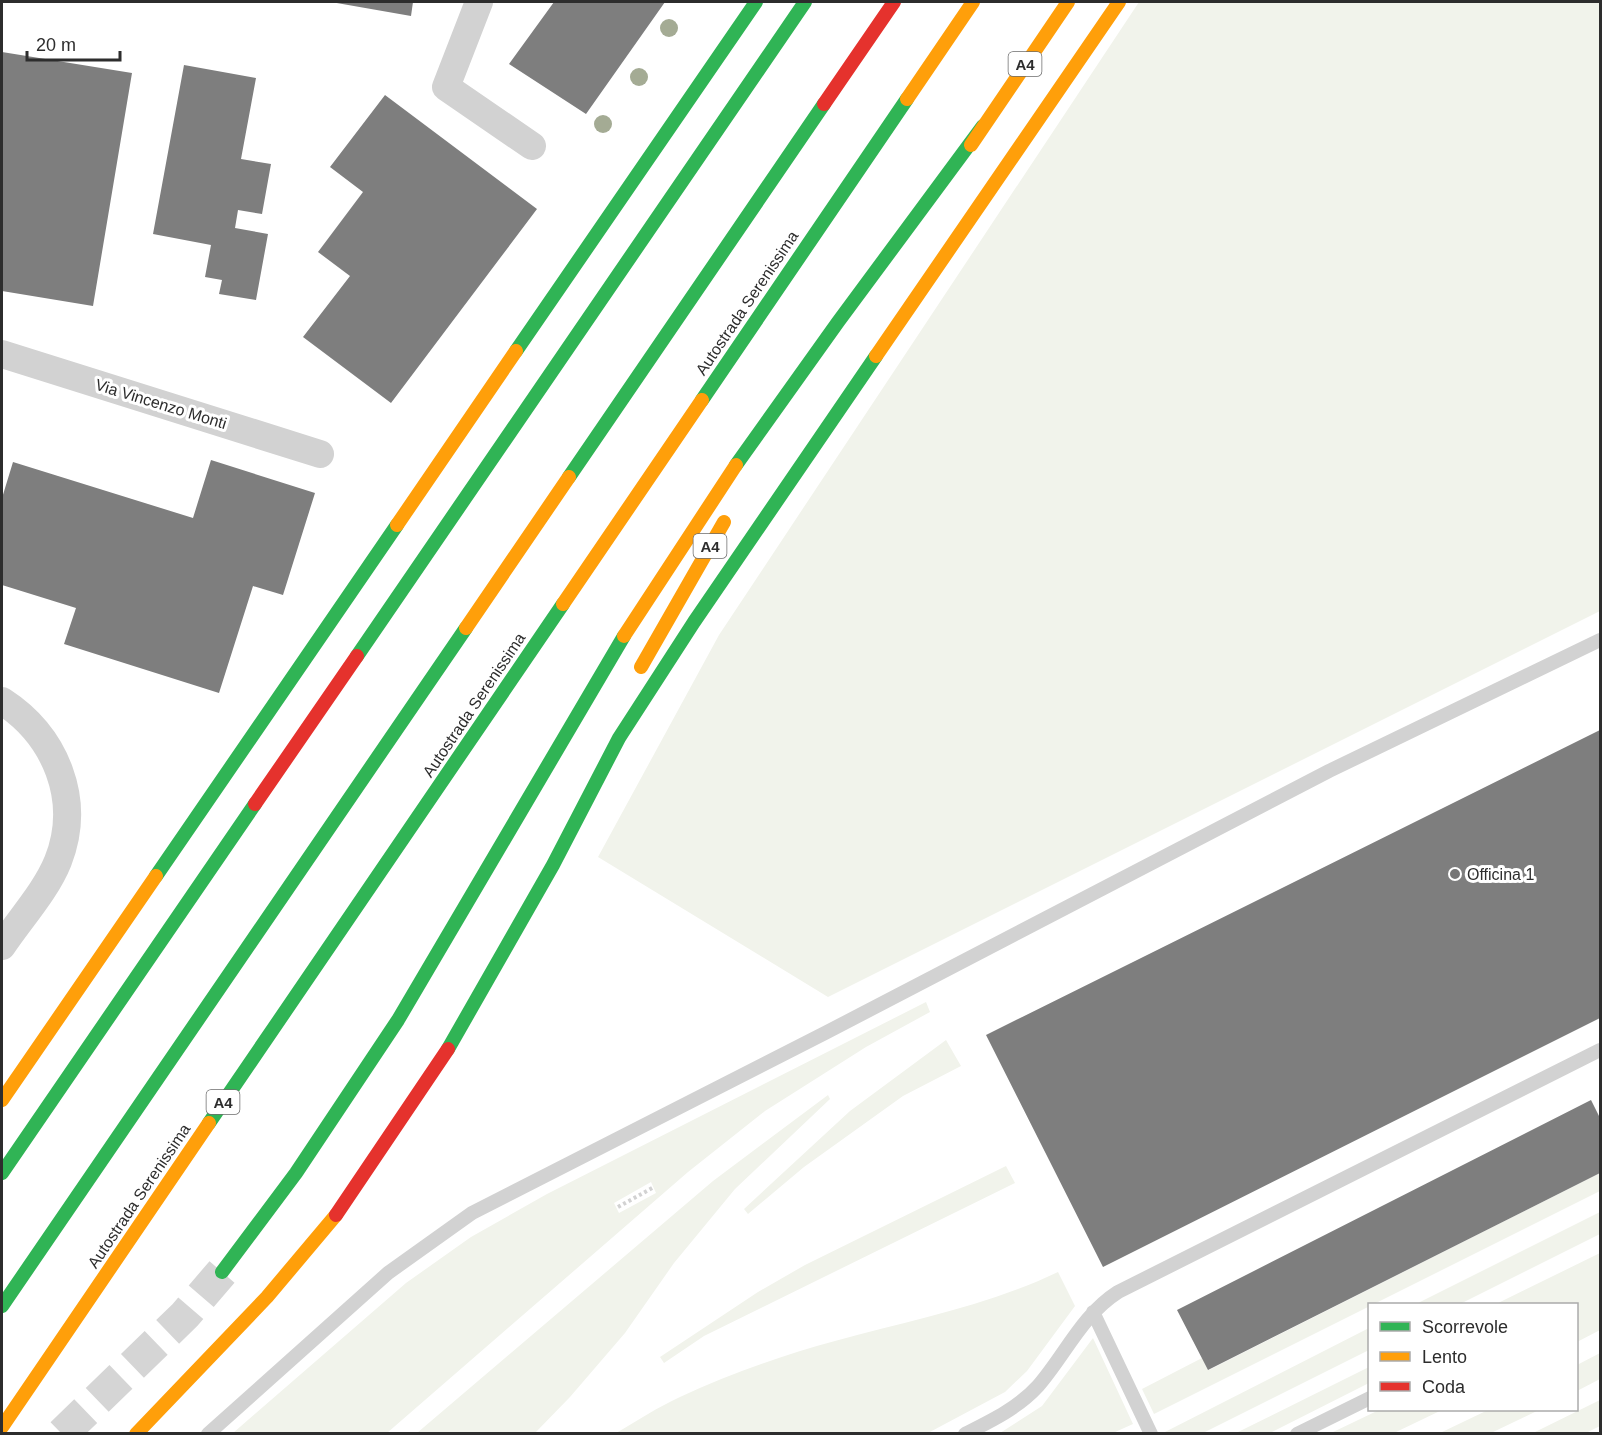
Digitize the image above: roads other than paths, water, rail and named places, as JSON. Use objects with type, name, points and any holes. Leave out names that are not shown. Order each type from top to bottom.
[{"type":"highway","points":[[2,1100],[756,2]]},
{"type":"highway","points":[[2,1173],[805,2]]},
{"type":"highway","points":[[2,1305],[894,2]]},
{"type":"highway","name":"Autostrada Serenissima","points":[[2,1427],[973,2]]},
{"type":"highway","name":"A4","points":[[867,306],[983,126],[1068,2]]},
{"type":"highway","points":[[136,1434],[267,1297],[333,1220],[436,1070],[553,865],[619,738],[646,695],[1119,2]]},
{"type":"highway","points":[[222,1272],[304,1164],[376,1056],[445,944],[569,724],[648,598],[841,315],[983,126]]},
{"type":"highway","name":"A4","points":[[631,685],[729,514]]},
{"type":"highway","points":[[480,991],[530,875]]},
{"type":"street","points":[[479,2],[446,87],[532,146]]},
{"type":"street","name":"Via Vincenzo Monti","points":[[2,354],[320,454]]},
{"type":"street","points":[[2,701],[31,725],[50,750],[62,777],[68,807],[64,842],[57,863],[2,946]]},
{"type":"lane","points":[[208,1434],[388,1273],[472,1213],[838,1027],[1329,771],[1600,640]]},
{"type":"lane","points":[[965,1434],[1006,1412],[1036,1388],[1093,1312],[1118,1292],[1600,1050]]},
{"type":"lane","points":[[1093,1312],[1151,1434]]},
{"type":"lane","points":[[1297,1434],[1368,1399]]},
{"type":"tunnel","points":[[62,1434],[185,1315],[222,1272]]},
{"type":"place","name":"Officina 1","points":[[1455,874]]}]
